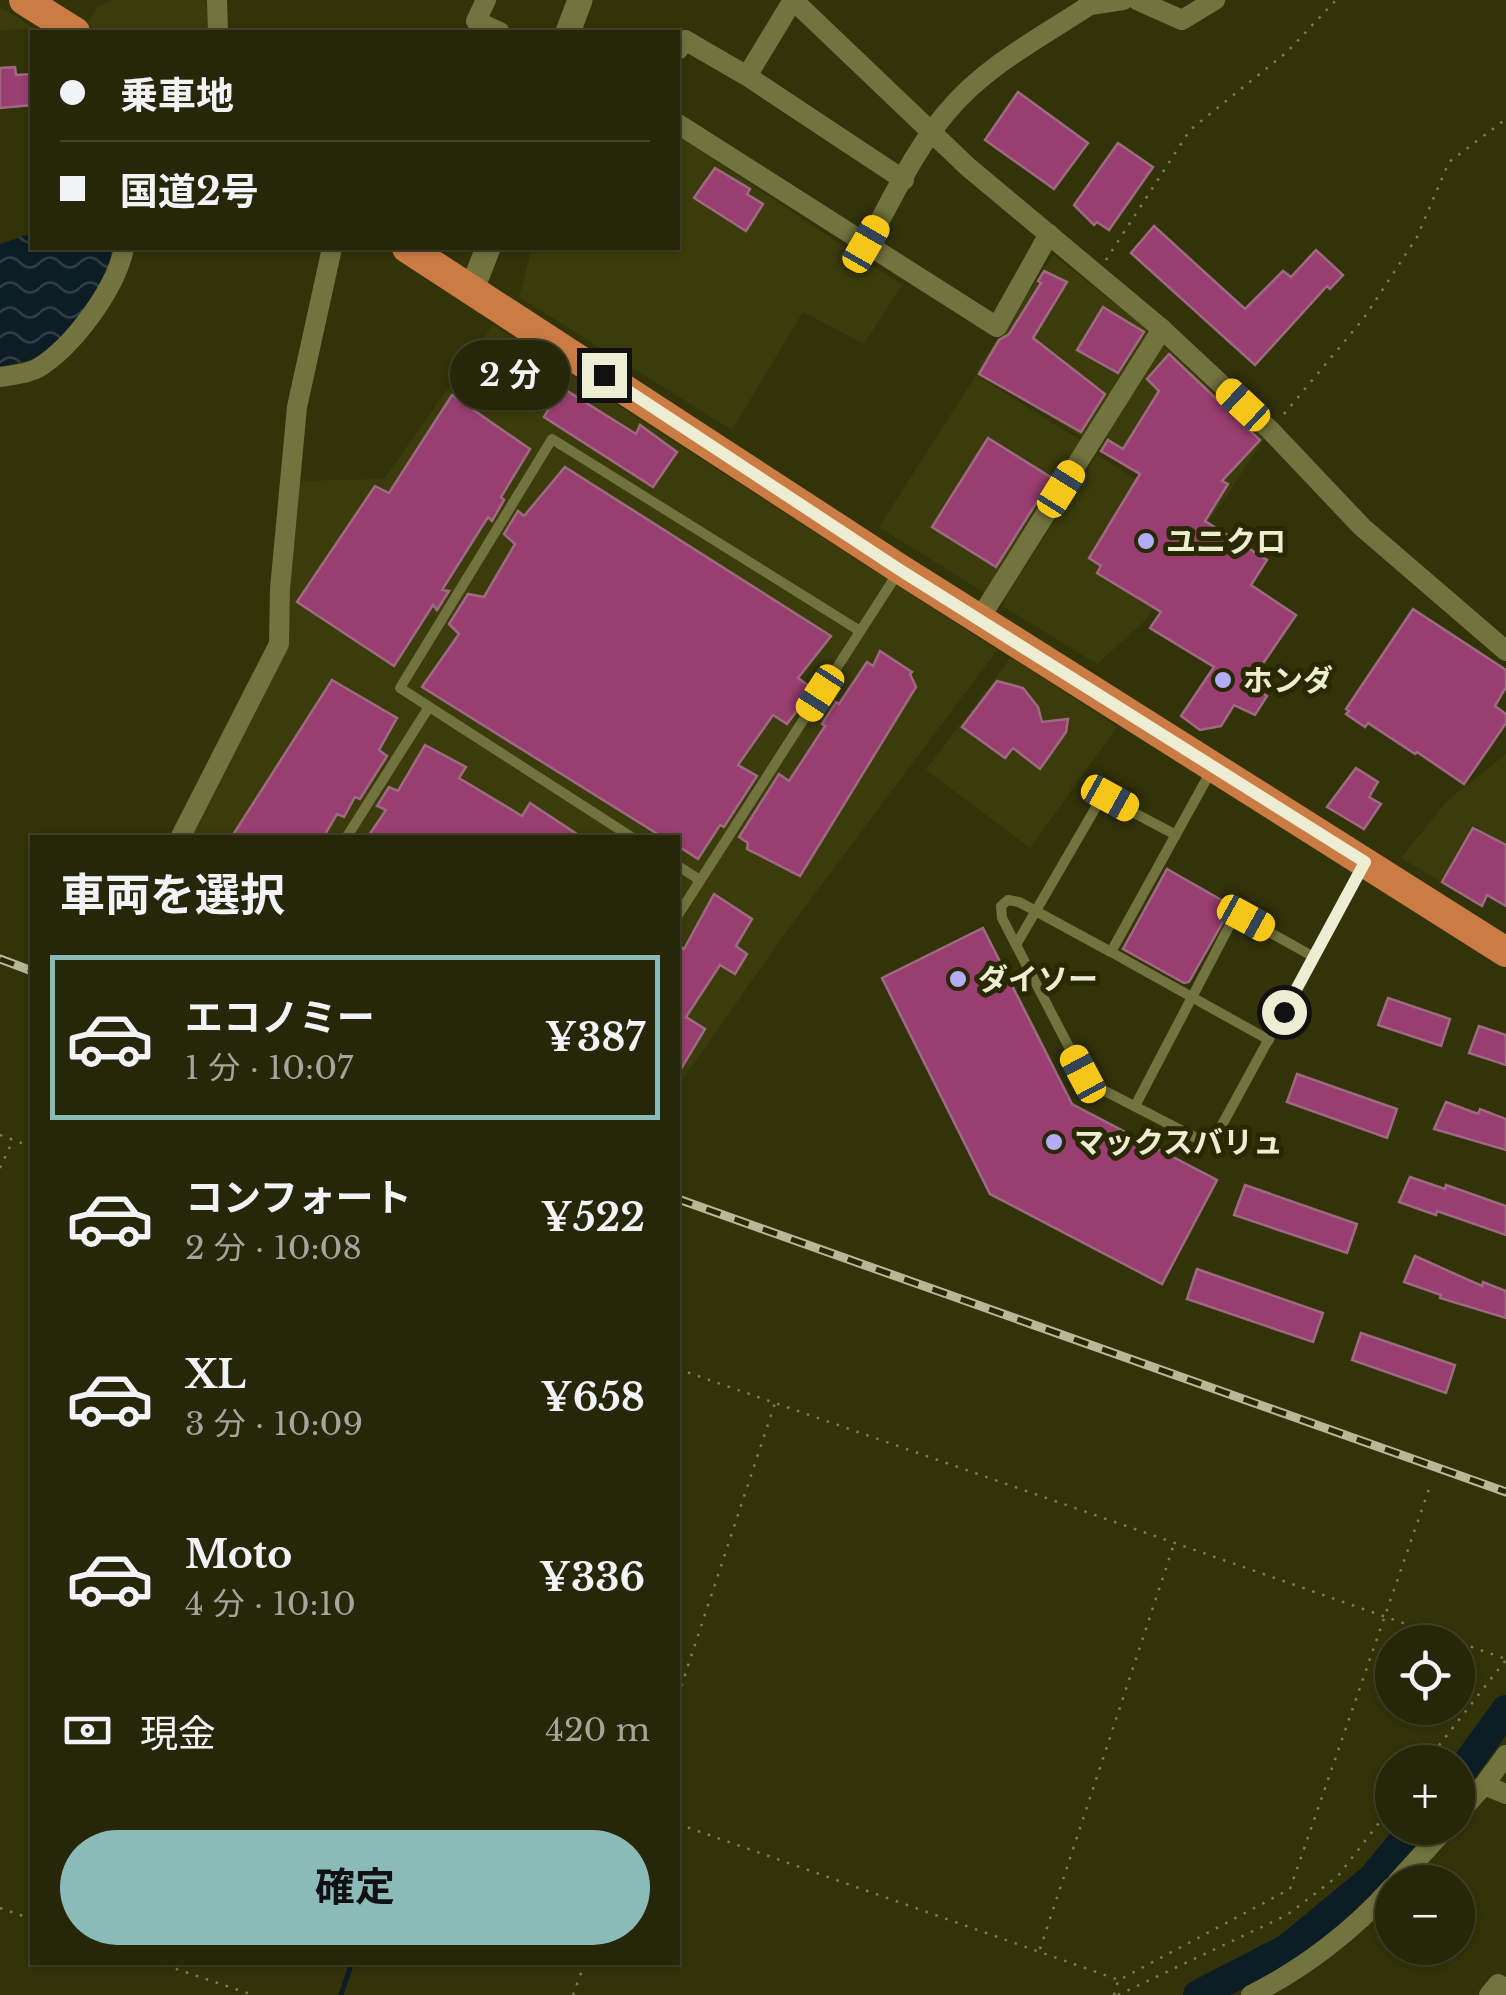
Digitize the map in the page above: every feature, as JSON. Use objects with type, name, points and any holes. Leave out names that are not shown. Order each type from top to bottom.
[{"type":"highway","points":[[24,0],[71,30]]},
{"type":"highway","points":[[409,250],[900,570],[1365,862],[1502,941]]},
{"type":"street","points":[[217,0],[218,30]]},
{"type":"street","points":[[486,0],[476,21],[496,30]]},
{"type":"street","points":[[569,30],[580,0]]},
{"type":"street","points":[[747,76],[793,0],[968,167],[1162,329],[1270,430],[1362,527],[1506,651]]},
{"type":"street","points":[[866,244],[949,109],[991,70],[1090,2],[1123,0]]},
{"type":"street","points":[[1136,0],[1182,20],[1214,0]]},
{"type":"street","points":[[680,47],[685,40],[747,76],[904,180]]},
{"type":"street","points":[[680,125],[997,327],[1049,234]]},
{"type":"street","points":[[0,377],[37,370],[88,322],[124,250]]},
{"type":"street","points":[[182,835],[279,644],[296,407],[332,250]]},
{"type":"street","points":[[472,289],[487,250]]},
{"type":"street","points":[[980,618],[1162,329]]},
{"type":"street","points":[[1475,1795],[1506,1756]]},
{"type":"street","points":[[1484,1785],[1506,1794]]},
{"type":"street","points":[[1412,1865],[1430,1845]]},
{"type":"street","points":[[1251,1995],[1284,1979],[1375,1907]]},
{"type":"street","points":[[1489,1995],[1498,1984],[1506,1989]]},
{"type":"lane","points":[[628,835],[400,688],[552,439],[860,631]]},
{"type":"lane","points":[[680,912],[900,570]]},
{"type":"lane","points":[[348,835],[429,708]]},
{"type":"lane","points":[[1111,952],[1214,766]]},
{"type":"lane","points":[[1016,946],[1104,798],[1176,834]]},
{"type":"lane","points":[[1269,1040],[1038,912],[1008,900],[1002,906],[1002,918],[1083,1074],[1101,1089],[1202,1141],[1210,1141],[1216,1136],[1269,1040],[1365,862]]},
{"type":"lane","points":[[680,867],[700,880]]},
{"type":"lane","points":[[1135,1106],[1232,919],[1239,916],[1314,957]]},
{"type":"path","points":[[1097,274],[1190,130],[1287,52],[1336,0]]},
{"type":"path","points":[[1270,430],[1375,302],[1418,237],[1448,162],[1506,119]]},
{"type":"path","points":[[0,1135],[30,1145]]},
{"type":"path","points":[[0,1168],[13,1140]]},
{"type":"path","points":[[680,1370],[1506,1659],[1439,1745]]},
{"type":"path","points":[[680,1690],[776,1403]]},
{"type":"path","points":[[680,1825],[1118,1980],[1290,1889],[1430,1489]]},
{"type":"path","points":[[1040,1951],[1175,1541]]},
{"type":"path","points":[[1116,1995],[1287,1915],[1338,1876],[1375,1828]]},
{"type":"path","points":[[0,1908],[30,1918]]},
{"type":"path","points":[[165,1965],[253,1995]]},
{"type":"path","points":[[573,1995],[584,1965]]},
{"type":"path","points":[[1116,1995],[1118,1980]]},
{"type":"shaded area","points":[[113,0],[209,0],[213,30],[96,30],[87,24],[98,6]]},
{"type":"shaded area","points":[[0,7],[33,28],[0,31]]},
{"type":"shaded area","points":[[680,137],[902,285],[864,344],[803,312],[732,430],[519,297],[531,250],[680,250]]},
{"type":"shaded area","points":[[1053,255],[1151,331],[1083,438],[976,371]]},
{"type":"shaded area","points":[[493,325],[997,650],[791,925],[680,1083],[680,835],[189,835],[287,644],[296,481],[384,479]]},
{"type":"shaded area","points":[[1162,345],[1265,438],[1210,520],[1098,451]]},
{"type":"shaded area","points":[[976,375],[1080,440],[985,593],[879,527]]},
{"type":"shaded area","points":[[1097,455],[1205,521],[1146,620],[1097,664],[1004,607],[1003,601]]},
{"type":"shaded area","points":[[1011,657],[1117,727],[1030,848],[926,770]]},
{"type":"shaded area","points":[[1506,754],[1506,859],[1482,906],[1401,858],[1448,800]]},
{"type":"water","points":[[30,234],[30,250],[112,250],[104,276],[68,334],[46,353],[0,367],[0,244]]},
{"type":"building","points":[[15,67],[16,75],[30,74],[30,105],[0,108],[0,68]]},
{"type":"building","points":[[1018,92],[1088,143],[1054,189],[985,140]]},
{"type":"building","points":[[1118,143],[1153,167],[1109,230],[1097,222],[1094,225],[1074,205]]},
{"type":"building","points":[[715,168],[750,189],[747,194],[763,204],[746,231],[694,198]]},
{"type":"building","points":[[1154,226],[1245,309],[1283,271],[1291,277],[1316,250],[1343,275],[1330,289],[1327,286],[1255,365],[1131,253]]},
{"type":"building","points":[[1044,271],[1067,282],[1033,338],[1105,394],[1081,432],[979,374],[999,340],[1009,334],[1041,283],[1038,281]]},
{"type":"building","points":[[1103,307],[1144,332],[1118,373],[1077,350]]},
{"type":"building","points":[[1169,354],[1260,440],[1222,481],[1228,484],[1205,521],[1267,560],[1251,585],[1296,615],[1249,684],[1267,696],[1255,715],[1234,705],[1221,726],[1200,730],[1181,716],[1214,667],[1150,628],[1161,612],[1097,573],[1101,566],[1089,558],[1140,474],[1101,451],[1108,440],[1123,449],[1159,391],[1147,379]]},
{"type":"building","points":[[561,387],[636,434],[640,425],[677,452],[653,487],[544,417]]},
{"type":"building","points":[[452,395],[530,449],[501,497],[504,500],[492,521],[488,517],[442,590],[449,591],[437,610],[433,605],[394,666],[297,602],[375,486],[389,493]]},
{"type":"building","points":[[988,438],[1052,478],[996,567],[932,527]]},
{"type":"building","points":[[565,467],[831,636],[798,678],[813,689],[808,696],[787,724],[773,715],[738,765],[757,776],[698,859],[680,847],[680,835],[659,835],[422,687],[459,634],[449,624],[468,594],[484,597],[515,544],[504,534],[518,511],[524,516]]},
{"type":"building","points":[[1413,609],[1506,670],[1506,687],[1495,706],[1506,714],[1506,723],[1464,784],[1417,752],[1346,714]]},
{"type":"building","points":[[880,651],[912,672],[916,687],[800,876],[747,849],[748,843],[739,837],[779,774],[789,781],[836,702],[839,704],[867,662],[873,666]]},
{"type":"building","points":[[332,680],[397,718],[379,750],[387,756],[360,799],[355,797],[344,817],[337,814],[325,835],[233,835]]},
{"type":"building","points":[[997,681],[1023,688],[1038,707],[1042,722],[1068,719],[1066,732],[1040,769],[1013,748],[1005,758],[962,727]]},
{"type":"building","points":[[425,745],[466,767],[459,778],[522,816],[530,803],[578,835],[369,835],[386,810],[377,806],[389,787],[398,791]]},
{"type":"building","points":[[1356,768],[1378,782],[1369,797],[1381,804],[1364,829],[1327,807]]},
{"type":"building","points":[[1473,828],[1506,845],[1506,906],[1487,895],[1482,906],[1442,882]]},
{"type":"building","points":[[1167,869],[1232,906],[1189,982],[1184,983],[1123,949]]},
{"type":"building","points":[[714,894],[752,919],[736,946],[747,954],[735,974],[720,965],[686,1017],[705,1029],[680,1071],[680,946],[684,949]]},
{"type":"building","name":"マックスバリュ","points":[[983,928],[1072,1104],[1217,1180],[1162,1284],[990,1194],[882,978]]},
{"type":"building","points":[[1388,998],[1450,1019],[1441,1046],[1378,1025]]},
{"type":"building","points":[[1479,1026],[1506,1035],[1506,1065],[1469,1053]]},
{"type":"building","points":[[1297,1074],[1397,1109],[1387,1138],[1287,1102]]},
{"type":"building","points":[[1446,1102],[1506,1119],[1506,1150],[1434,1129]]},
{"type":"building","points":[[1410,1177],[1506,1206],[1506,1235],[1399,1202]]},
{"type":"building","points":[[1245,1185],[1357,1224],[1347,1253],[1234,1215]]},
{"type":"building","points":[[1415,1256],[1482,1286],[1483,1282],[1506,1291],[1506,1318],[1440,1298],[1441,1295],[1404,1282]]},
{"type":"building","points":[[1197,1269],[1323,1313],[1313,1342],[1187,1299]]},
{"type":"building","points":[[1361,1333],[1455,1365],[1446,1393],[1352,1360]]},
{"type":"waterway","points":[[1475,1753],[1506,1710]]},
{"type":"waterway","points":[[1198,1995],[1287,1949],[1373,1878],[1400,1845]]},
{"type":"waterway","points":[[341,1995],[351,1965]]},
{"type":"railway","points":[[0,959],[30,970]]},
{"type":"railway","points":[[680,1200],[1506,1492]]},
{"type":"place","name":"ユニクロ","points":[[1146,541]]},
{"type":"place","name":"ホンダ","points":[[1223,680]]},
{"type":"place","name":"ダイソー","points":[[958,979]]},
{"type":"place","name":"マックスバリュ","points":[[1054,1142]]},
{"type":"route","points":[[604,375],[900,570],[1365,862],[1284,1012]]}]
